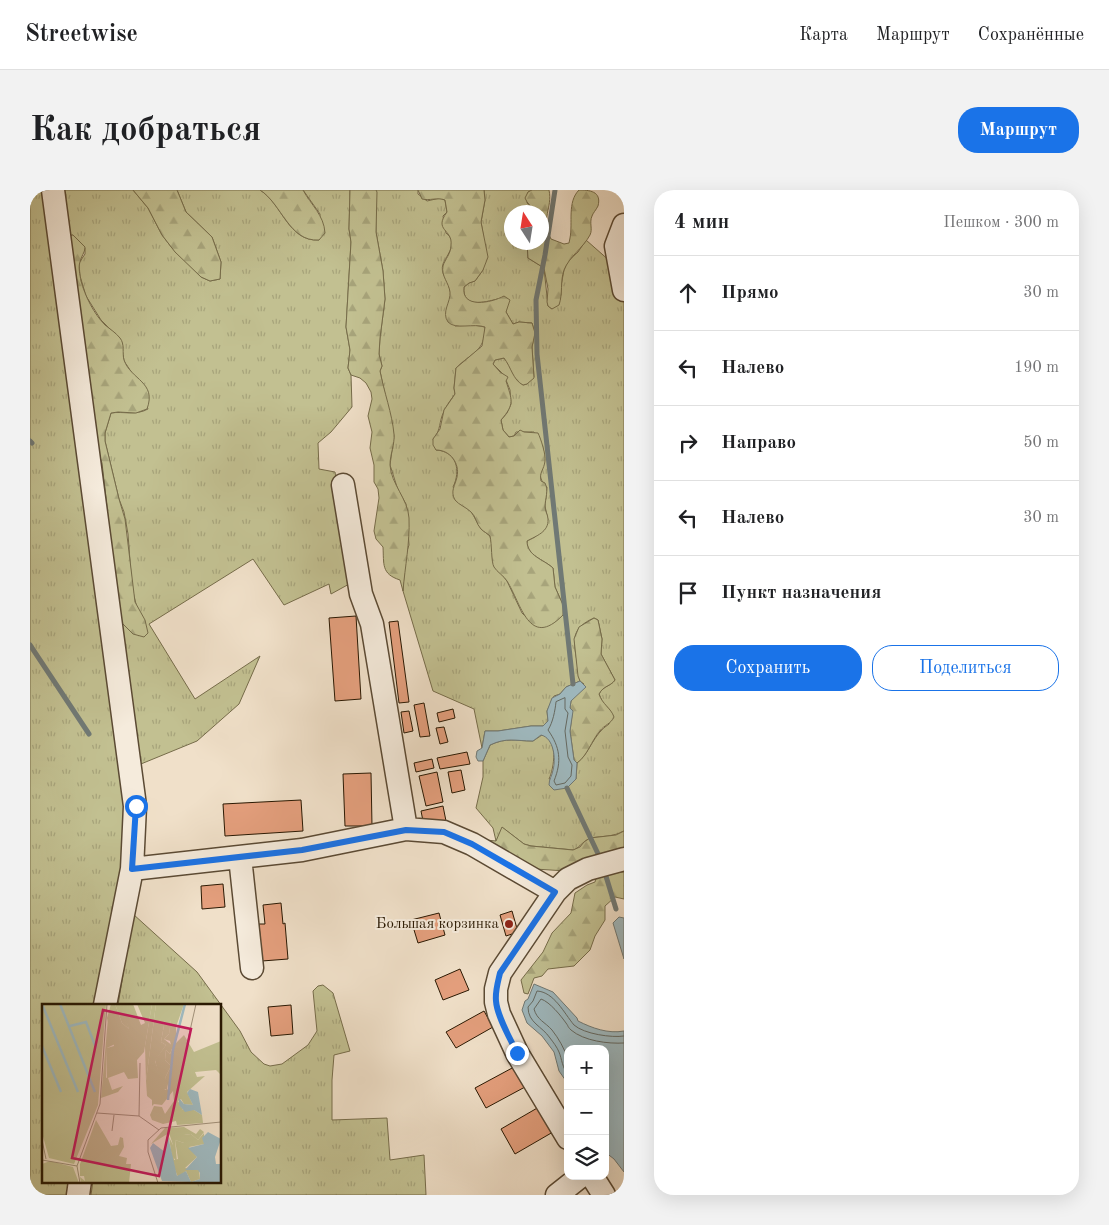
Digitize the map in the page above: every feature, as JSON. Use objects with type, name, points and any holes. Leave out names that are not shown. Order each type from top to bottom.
[{"type":"street","points":[[53,190],[136,806],[132,869],[105,1004]]},
{"type":"street","points":[[624,225],[616,246],[624,290]]},
{"type":"street","points":[[343,485],[361,594],[372,624],[406,830]]},
{"type":"street","points":[[132,869],[302,850],[406,830],[444,832],[472,844],[555,892]]},
{"type":"street","points":[[240,857],[252,968]]},
{"type":"street","points":[[566,1135],[517,1053],[496,1002],[496,989],[500,973],[555,892],[568,879],[588,869],[624,859]]},
{"type":"street","points":[[557,1195],[576,1180]]},
{"type":"street","points":[[595,1180],[604,1195]]},
{"type":"street","points":[[78,1195],[80,1182]]},
{"type":"green space","points":[[30,190],[42,190],[126,813],[120,887],[94,1004],[42,1004],[42,1182],[71,1182],[69,1195],[30,1195]]},
{"type":"green space","points":[[56,190],[133,190],[148,208],[162,235],[172,248],[201,277],[210,281],[220,279],[221,262],[212,237],[186,212],[177,190],[260,190],[268,196],[286,221],[300,235],[308,239],[319,240],[320,214],[303,190],[350,190],[349,229],[351,242],[346,327],[350,350],[348,368],[351,375],[352,407],[331,432],[318,443],[319,469],[335,472],[351,583],[331,594],[329,584],[284,605],[253,559],[149,624],[195,699],[260,656],[239,704],[197,741],[136,766],[120,621],[133,634],[137,608],[132,588],[128,534],[124,512],[105,441],[105,433],[111,413],[134,413],[148,409],[111,330],[101,320],[86,296],[80,276],[79,263],[85,254],[85,248],[73,235],[67,236]]},
{"type":"green space","points":[[133,190],[177,190],[186,212],[212,237],[221,262],[220,279],[210,281],[201,277],[175,252],[162,235],[148,208]]},
{"type":"green space","points":[[260,190],[303,190],[320,215],[325,233],[319,240],[309,239],[300,235],[286,221],[268,196]]},
{"type":"green space","points":[[350,190],[376,190],[377,192],[376,232],[383,271],[385,299],[380,338],[379,354],[382,366],[380,371],[392,418],[394,434],[390,461],[391,472],[406,504],[409,518],[403,591],[400,580],[389,575],[385,568],[383,547],[376,539],[374,531],[379,498],[378,489],[374,482],[374,465],[370,448],[372,432],[368,416],[372,399],[371,392],[366,383],[360,378],[351,375],[348,368],[350,350],[346,327],[351,242],[349,229]]},
{"type":"green space","points":[[376,190],[418,190],[418,194],[427,201],[440,198],[445,200],[447,212],[443,216],[446,233],[452,241],[452,245],[442,270],[450,292],[455,326],[474,325],[485,327],[483,342],[480,347],[456,368],[455,394],[442,416],[438,431],[433,439],[436,450],[443,451],[453,458],[457,475],[453,487],[481,529],[490,536],[493,562],[507,581],[522,613],[534,625],[563,615],[563,605],[555,587],[553,568],[533,554],[527,541],[535,537],[548,520],[545,506],[547,487],[540,475],[544,451],[534,432],[516,432],[514,436],[509,437],[503,430],[501,420],[511,404],[510,390],[504,375],[493,364],[495,360],[504,358],[520,382],[523,385],[527,384],[534,377],[532,347],[535,333],[532,323],[519,322],[513,324],[506,312],[507,306],[498,299],[475,302],[467,299],[464,294],[464,287],[475,281],[483,270],[481,222],[485,200],[484,190],[532,190],[528,192],[527,203],[530,205],[504,205],[504,250],[527,250],[528,258],[544,268],[548,306],[552,309],[561,295],[564,270],[568,261],[578,252],[586,240],[611,262],[624,299],[624,831],[591,838],[574,850],[524,844],[503,828],[496,841],[493,828],[476,808],[483,777],[483,761],[490,745],[501,741],[533,741],[542,735],[551,742],[554,754],[549,779],[576,779],[577,763],[599,733],[609,724],[609,709],[603,703],[599,694],[615,680],[601,654],[602,639],[598,620],[594,618],[577,630],[575,647],[580,681],[566,687],[560,694],[554,696],[547,711],[548,721],[543,726],[485,731],[482,748],[474,709],[433,691],[403,591],[405,557],[409,545],[406,504],[398,490],[390,465],[394,436],[380,371],[382,366],[379,354],[380,338],[385,299],[383,271],[376,232]]},
{"type":"green space","points":[[418,190],[484,190],[485,200],[481,222],[488,257],[483,270],[475,281],[464,287],[464,294],[467,299],[478,302],[492,301],[504,296],[510,300],[506,312],[513,324],[519,322],[532,323],[535,333],[532,347],[534,378],[527,384],[523,385],[517,380],[504,358],[495,360],[493,364],[508,377],[506,381],[511,402],[509,410],[501,420],[503,430],[509,437],[514,436],[520,430],[538,433],[545,455],[541,481],[545,483],[547,489],[545,507],[548,523],[541,533],[527,541],[533,554],[553,568],[555,587],[563,605],[563,615],[542,628],[534,625],[528,619],[507,581],[494,567],[490,536],[479,527],[473,514],[455,500],[453,491],[458,472],[453,458],[446,452],[436,450],[433,445],[433,439],[440,429],[444,410],[455,394],[456,368],[482,346],[485,327],[455,326],[448,322],[446,318],[450,292],[444,276],[443,266],[450,251],[451,240],[442,223],[447,212],[445,200],[422,199]]},
{"type":"green space","points":[[532,190],[549,190],[549,205],[530,205],[525,198],[528,192]]},
{"type":"green space","points":[[579,190],[587,190],[596,194],[599,201],[591,219],[590,235],[566,265],[559,305],[552,309],[548,306],[547,302],[548,289],[544,268],[528,258],[527,250],[549,250],[549,234],[551,239],[564,244],[569,243],[575,195]]},
{"type":"green space","points":[[73,235],[85,247],[79,269],[87,299],[101,321],[120,338],[127,367],[142,382],[149,393],[147,409],[136,413],[111,413],[105,433],[105,441],[125,519],[135,602],[145,620],[148,633],[144,637],[133,634],[120,621],[102,463],[98,452],[67,236]]},
{"type":"green space","points":[[594,618],[598,620],[602,639],[601,654],[615,680],[599,694],[614,717],[597,735],[584,756],[577,763],[574,760],[570,731],[572,715],[570,708],[571,701],[584,684],[578,676],[574,639],[579,627]]},
{"type":"green space","points":[[502,827],[524,844],[573,850],[580,847],[590,838],[616,835],[624,831],[624,849],[566,871],[535,869],[520,883],[514,882],[486,840],[496,841]]},
{"type":"green space","points":[[624,872],[624,899],[615,897],[605,906],[605,920],[595,936],[590,950],[574,966],[548,969],[542,976],[534,978],[528,994],[524,993],[521,980],[543,952],[552,933],[571,913],[575,893],[595,882],[597,874]]},
{"type":"green space","points":[[133,914],[197,972],[220,1004],[118,1004]]},
{"type":"green space","points":[[323,985],[333,993],[350,1051],[334,1055],[332,1120],[387,1118],[390,1160],[424,1155],[426,1195],[91,1195],[93,1182],[221,1182],[221,1005],[240,1031],[251,1052],[264,1064],[270,1066],[282,1064],[308,1045],[317,1031],[313,991],[318,986]]},
{"type":"water","points":[[580,681],[586,687],[571,701],[570,708],[573,711],[570,731],[574,760],[577,763],[576,779],[567,788],[554,790],[549,785],[553,772],[554,755],[549,740],[541,735],[533,741],[506,740],[490,745],[483,761],[478,761],[476,757],[477,751],[482,748],[485,731],[543,726],[548,721],[547,711],[552,698],[560,694],[566,687]]},
{"type":"water","points":[[619,917],[624,918],[624,959],[613,923]]},
{"type":"water","points":[[534,984],[553,992],[578,1021],[600,1030],[624,1031],[624,1172],[609,1155],[609,1045],[564,1045],[564,1078],[559,1071],[554,1052],[542,1036],[527,1023],[522,1010],[525,1001],[528,999]]},
{"type":"building","points":[[356,616],[361,699],[335,701],[329,618]]},
{"type":"building","points":[[398,621],[409,702],[399,703],[389,622]]},
{"type":"building","points":[[424,703],[430,736],[420,737],[414,705]]},
{"type":"building","points":[[453,709],[455,718],[439,722],[437,713]]},
{"type":"building","points":[[409,711],[413,731],[404,733],[401,712]]},
{"type":"building","points":[[444,727],[448,742],[440,744],[436,728]]},
{"type":"building","points":[[467,752],[470,764],[440,769],[437,758]]},
{"type":"building","points":[[432,759],[434,768],[416,772],[414,763]]},
{"type":"building","points":[[461,770],[465,790],[452,793],[448,772]]},
{"type":"building","points":[[437,772],[443,802],[426,806],[419,776]]},
{"type":"building","points":[[371,773],[372,826],[345,826],[343,774]]},
{"type":"building","points":[[301,800],[303,831],[225,836],[223,804]]},
{"type":"building","points":[[443,806],[446,821],[424,826],[421,811]]},
{"type":"building","points":[[223,884],[225,907],[202,909],[201,886]]},
{"type":"building","points":[[281,903],[288,959],[262,961],[259,924],[265,924],[263,905]]},
{"type":"building","name":"Большая корзинка","points":[[512,911],[518,932],[506,936],[500,915]]},
{"type":"building","points":[[439,913],[445,935],[418,943],[411,920]]},
{"type":"building","points":[[460,969],[469,990],[443,1000],[435,980]]},
{"type":"building","points":[[291,1005],[293,1034],[271,1036],[268,1007]]},
{"type":"building","points":[[484,1011],[493,1027],[456,1048],[446,1032]]},
{"type":"building","points":[[514,1067],[525,1087],[486,1108],[475,1088]]},
{"type":"building","points":[[539,1107],[553,1132],[515,1154],[501,1129]]},
{"type":"waterway","points":[[555,190],[536,300],[537,354],[573,684]]},
{"type":"waterway","points":[[30,645],[89,734]]},
{"type":"waterway","points":[[567,788],[600,858]]},
{"type":"waterway","points":[[605,873],[616,909]]},
{"type":"place","name":"Большая корзинка","points":[[509,924]]},
{"type":"route","points":[[136,806],[132,869],[302,850],[406,830],[444,832],[472,844],[555,892],[500,973],[496,989],[496,1002],[499,1014],[517,1053]]}]
